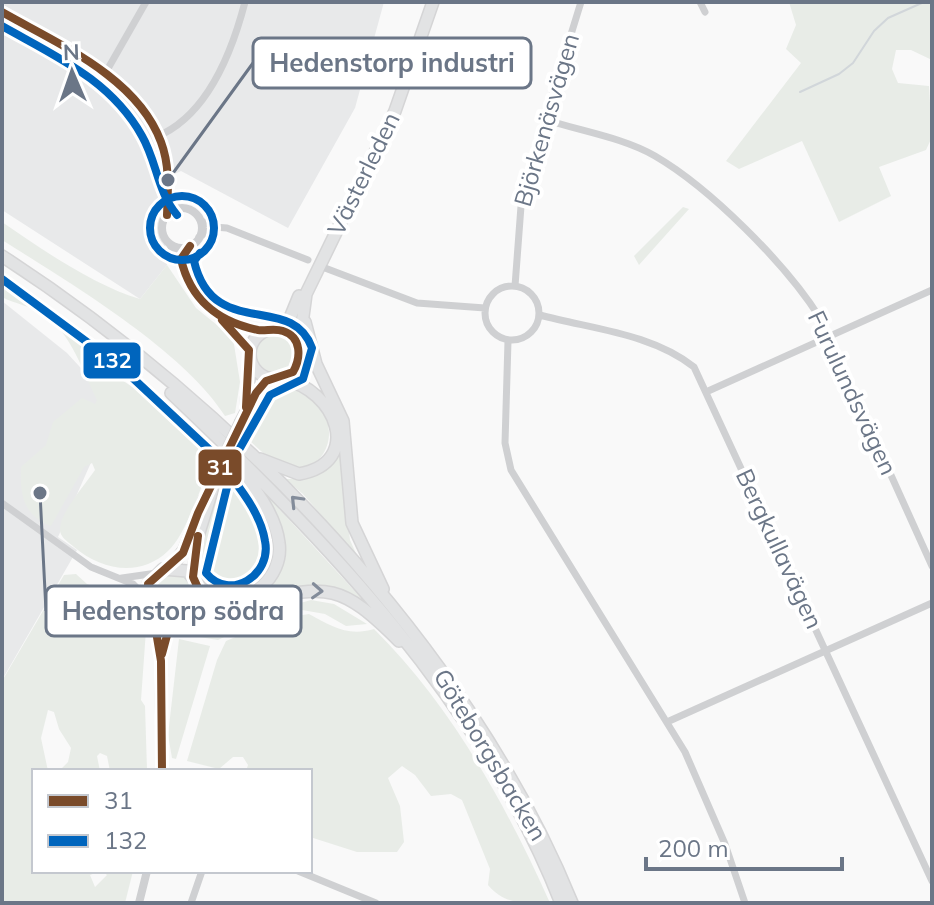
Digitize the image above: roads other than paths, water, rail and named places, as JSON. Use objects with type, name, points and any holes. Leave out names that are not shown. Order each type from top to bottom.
[{"type":"highway","name":"Västerleden","points":[[299,346],[303,305],[395,111],[431,2]]},
{"type":"highway","name":"Västerleden","points":[[279,329],[290,318],[374,145],[431,2]]},
{"type":"highway","points":[[2,256],[130,348],[250,454],[346,555],[396,614]]},
{"type":"highway","points":[[2,264],[119,349],[219,441],[368,595],[425,667]]},
{"type":"highway","points":[[303,305],[310,348],[343,421],[352,523],[366,560],[396,614]]},
{"type":"highway","points":[[243,417],[250,356],[265,331],[279,329],[293,337],[299,346],[299,361],[293,372],[260,388],[243,417],[184,550],[171,567],[157,573],[148,584],[150,604],[165,617],[182,617],[284,593],[329,591],[364,607],[425,667]]},
{"type":"highway","points":[[250,356],[257,372],[307,386],[328,405],[335,423],[334,450],[323,465],[299,474],[278,469],[250,454]]},
{"type":"highway","points":[[299,361],[327,388]]},
{"type":"highway","points":[[171,567],[195,580],[213,597],[239,598],[263,586],[279,559],[275,524],[254,488],[219,441]]},
{"type":"highway","points":[[182,617],[196,604],[195,549],[218,471]]},
{"type":"highway","name":"Göteborgsbacken","points":[[396,614],[481,731],[525,806],[572,903]]},
{"type":"highway","name":"Göteborgsbacken","points":[[425,667],[493,766],[561,903]]},
{"type":"street","points":[[106,72],[146,2]]},
{"type":"street","points":[[156,137],[192,114],[210,87],[234,40],[245,2]]},
{"type":"street","name":"Björkenäsvägen","points":[[515,286],[522,193],[581,2]]},
{"type":"street","points":[[700,2],[705,12]]},
{"type":"street","points":[[2,12],[106,72],[125,87],[156,137],[171,191],[162,228],[181,259],[190,286],[250,356]]},
{"type":"street","name":"Furulundsvägen","points":[[544,119],[642,150],[684,178],[778,262],[803,291],[827,335],[932,566]]},
{"type":"street","points":[[171,191],[201,221],[308,260]]},
{"type":"street","points":[[167,215],[186,208]]},
{"type":"street","points":[[199,237],[201,221]]},
{"type":"street","points":[[181,259],[199,237],[214,227]]},
{"type":"street","points":[[169,243],[179,247],[190,246]]},
{"type":"street","points":[[325,268],[417,303],[485,308]]},
{"type":"street","points":[[515,286],[528,291],[537,301],[540,315],[533,331],[526,337],[508,341],[490,330],[485,308],[495,291],[515,286]]},
{"type":"street","points":[[706,392],[932,290]]},
{"type":"street","name":"Bergkullavägen","points":[[540,315],[646,341],[680,355],[694,367],[932,881]]},
{"type":"street","points":[[219,318],[265,331]]},
{"type":"street","points":[[508,341],[505,443],[511,470],[685,752],[725,844],[745,903]]},
{"type":"street","points":[[2,503],[91,567],[143,591],[150,604],[161,661],[162,769]]},
{"type":"street","points":[[120,578],[157,573]]},
{"type":"street","points":[[667,722],[932,603]]},
{"type":"street","points":[[161,661],[169,628],[182,617]]},
{"type":"street","points":[[139,903],[146,873]]},
{"type":"street","points":[[191,903],[201,873]]},
{"type":"street","points":[[303,873],[376,903]]},
{"type":"waterway","points":[[800,92],[839,74],[853,63],[874,31],[888,18],[924,2]]},
{"type":"place","name":"Hedenstorp industri","points":[[168,180]]},
{"type":"place","name":"Hedenstorp södra","points":[[40,493]]}]
